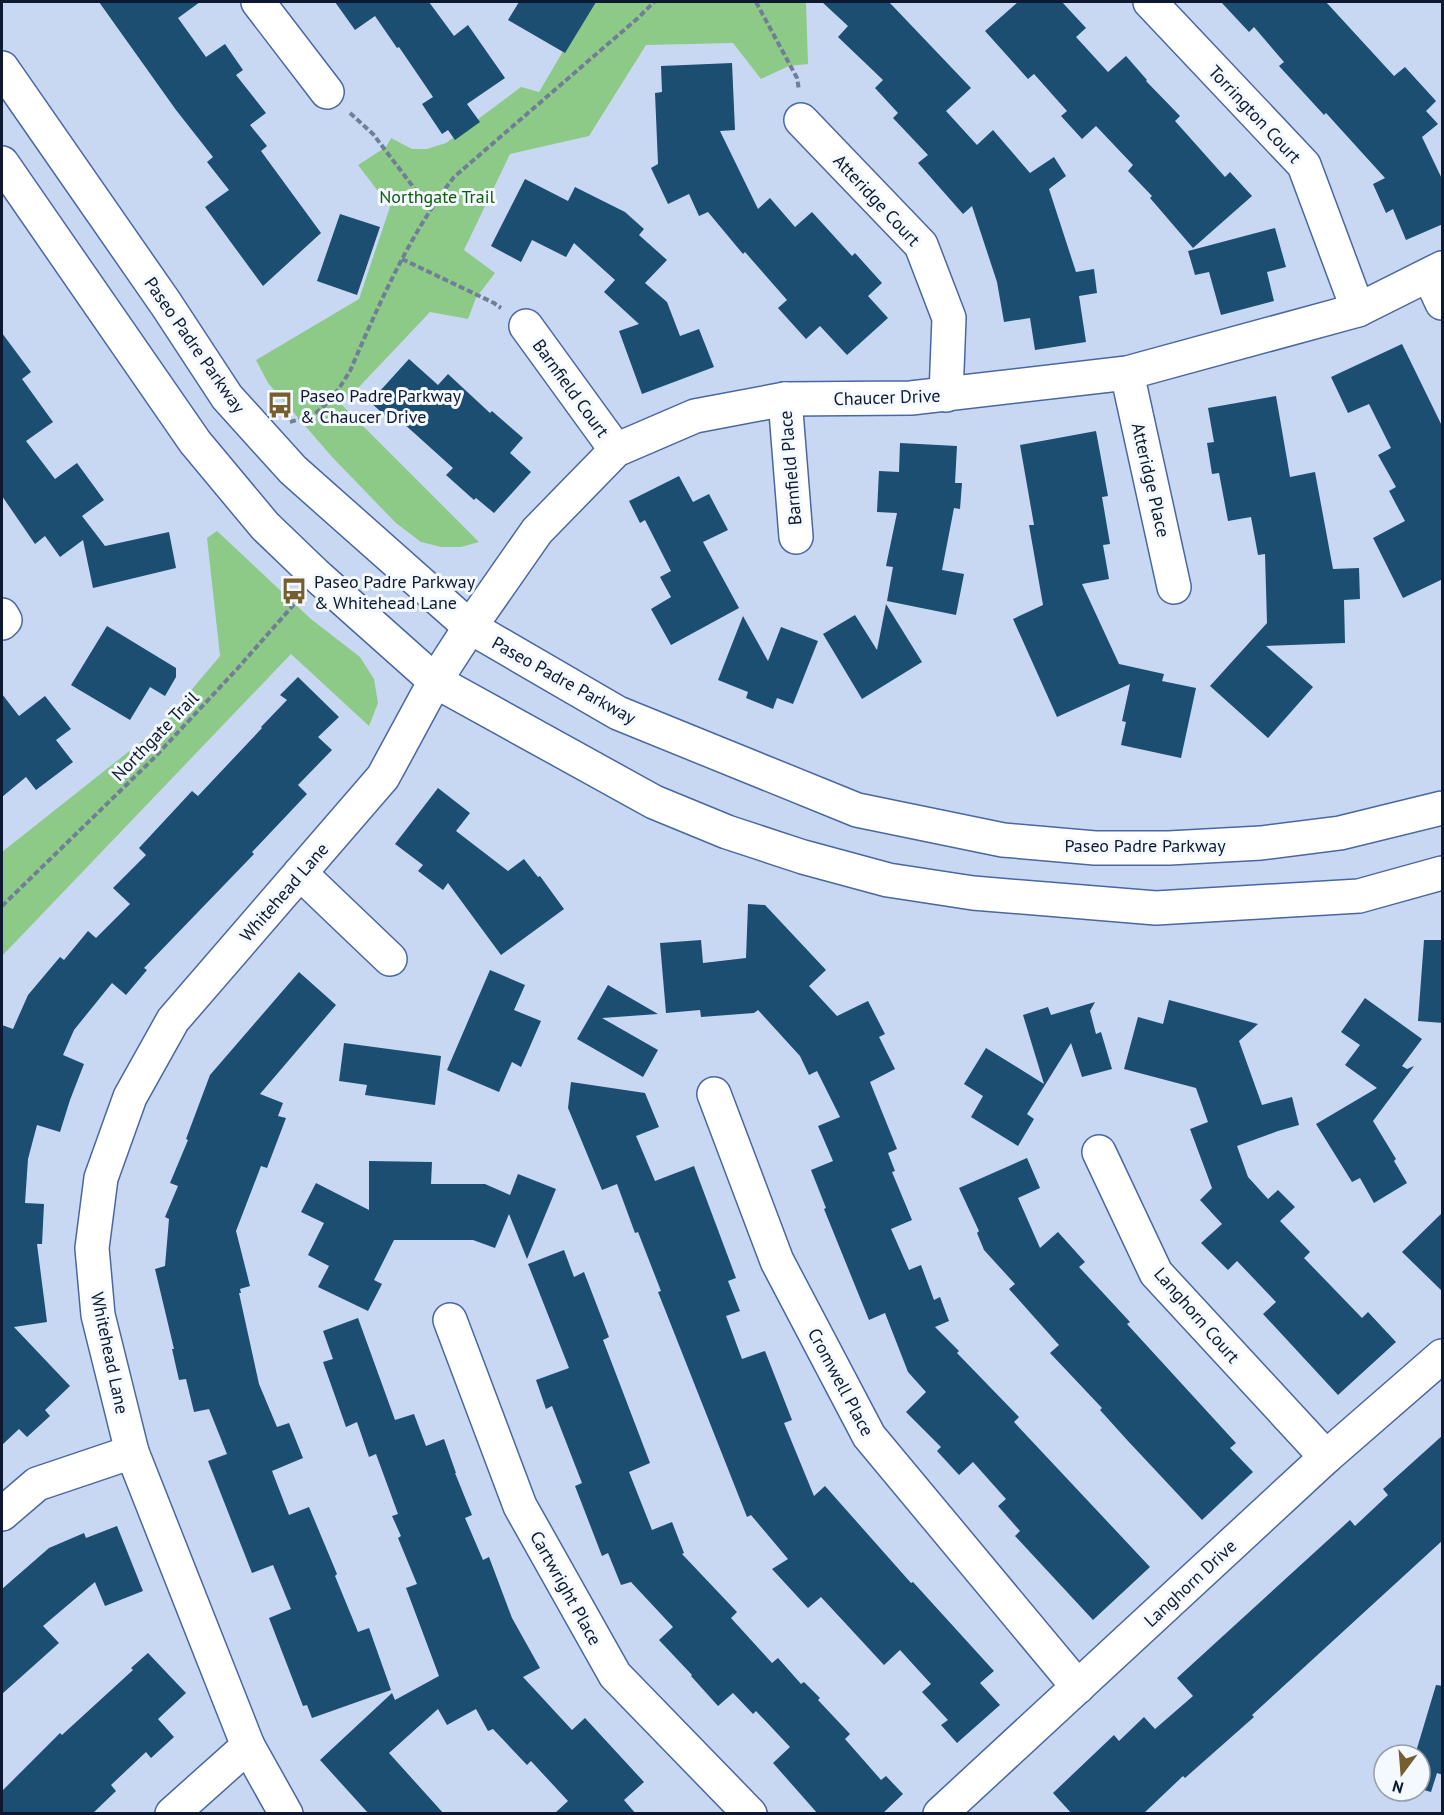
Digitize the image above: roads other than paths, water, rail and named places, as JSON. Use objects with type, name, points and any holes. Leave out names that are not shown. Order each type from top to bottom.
[{"type":"street","points":[[258,2],[327,92]]},
{"type":"street","name":"Torrington Court","points":[[1150,2],[1304,165],[1358,310]]},
{"type":"street","name":"Paseo Padre Parkway","points":[[2,68],[166,304],[227,397],[293,470],[470,627],[618,713],[857,810],[1003,840],[1106,848],[1168,848],[1261,843],[1340,833],[1443,808]]},
{"type":"street","name":"Atteridge Court","points":[[801,120],[921,245],[949,318],[946,395]]},
{"type":"street","points":[[2,164],[195,442],[265,526],[435,681],[654,802],[727,832],[803,857],[888,880],[973,892],[1156,908],[1359,896],[1443,873]]},
{"type":"street","name":"Chaucer Drive","points":[[435,681],[537,531],[616,450],[695,416],[785,399],[911,398],[1127,373],[1358,310],[1438,282]]},
{"type":"street","name":"Barnfield Court","points":[[526,326],[616,450]]},
{"type":"street","name":"Atteridge Place","points":[[1127,373],[1174,587]]},
{"type":"street","name":"Barnfield Place","points":[[785,399],[796,537]]},
{"type":"street","points":[[2,615],[5,620],[2,623]]},
{"type":"street","name":"Whitehead Lane","points":[[286,1814],[248,1746],[132,1452],[98,1315],[92,1248],[101,1178],[130,1097],[173,1020],[383,777],[435,681]]},
{"type":"street","points":[[300,873],[390,959]]},
{"type":"street","name":"Cromwell Place","points":[[714,1094],[777,1261],[868,1436],[1078,1687]]},
{"type":"street","name":"Langhorn Court","points":[[1099,1152],[1156,1273],[1326,1457]]},
{"type":"street","name":"Cartwright Place","points":[[450,1320],[520,1506],[615,1676],[750,1814]]},
{"type":"street","name":"Langhorn Drive","points":[[940,1814],[1326,1457],[1443,1356]]},
{"type":"street","points":[[2,1514],[37,1484],[132,1452]]},
{"type":"street","points":[[172,1814],[248,1746]]},
{"type":"place","name":"Paseo Padre Parkway & Chaucer Drive","points":[[280,405]]},
{"type":"place","name":"Paseo Padre Parkway & Whitehead Lane","points":[[294,591]]},
{"type":"park label","name":"Northgate Trail","points":[[437,196]]}]
